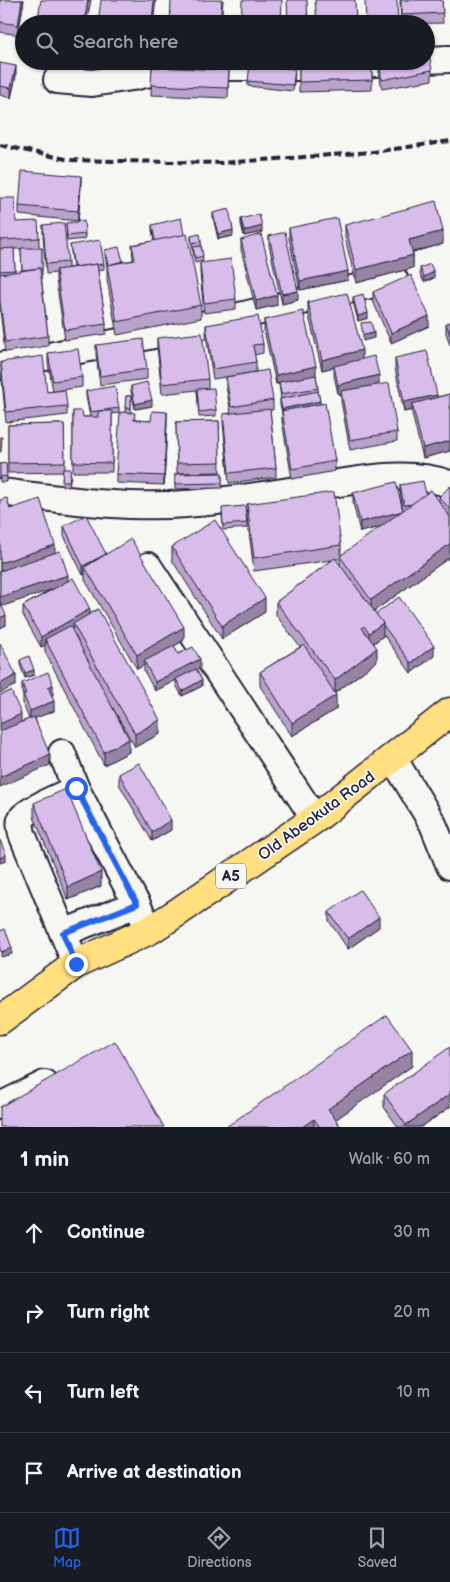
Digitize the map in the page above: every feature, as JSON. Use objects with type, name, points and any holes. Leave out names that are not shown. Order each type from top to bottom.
[{"type":"highway","name":"Old Abeokuta Road","points":[[1,1016],[76,964],[150,930],[315,819],[450,712]]},
{"type":"street","points":[[435,60],[450,59]]},
{"type":"street","points":[[56,80],[92,83],[163,70]]},
{"type":"street","points":[[0,366],[198,326],[394,279]]},
{"type":"street","points":[[0,492],[56,499],[158,506],[251,497],[380,477],[417,476],[450,484]]},
{"type":"street","points":[[148,566],[315,819]]},
{"type":"street","points":[[62,753],[76,788],[150,930]]},
{"type":"street","points":[[393,758],[433,824],[450,866]]},
{"type":"street","points":[[76,788],[34,809],[22,817],[20,823],[22,834],[76,964]]},
{"type":"street","points":[[63,933],[137,904]]},
{"type":"street","points":[[0,1106],[66,1073]]},
{"type":"building","points":[[0,0],[22,0],[20,15],[15,15],[15,24],[0,22]]},
{"type":"building","points":[[41,0],[88,0],[86,15],[38,15]]},
{"type":"building","points":[[101,0],[154,0],[153,15],[99,15]]},
{"type":"building","points":[[171,0],[222,0],[221,15],[170,15]]},
{"type":"building","points":[[242,0],[282,0],[281,15],[241,15]]},
{"type":"building","points":[[287,0],[307,0],[308,15],[288,15]]},
{"type":"building","points":[[315,0],[355,0],[356,15],[316,15]]},
{"type":"building","points":[[365,0],[397,0],[398,15],[366,15]]},
{"type":"building","points":[[401,0],[442,0],[443,13],[401,15]]},
{"type":"building","points":[[0,63],[15,66],[11,88],[0,86]]},
{"type":"building","points":[[152,70],[229,70],[228,88],[151,85]]},
{"type":"building","points":[[249,70],[295,70],[293,85],[248,81]]},
{"type":"building","points":[[299,70],[372,70],[372,80],[299,82]]},
{"type":"building","points":[[380,70],[432,70],[382,80]]},
{"type":"building","points":[[22,171],[81,176],[78,211],[19,206]]},
{"type":"building","points":[[0,198],[15,198],[16,222],[38,221],[39,238],[0,240]]},
{"type":"building","points":[[436,201],[443,231],[409,240],[413,255],[356,270],[345,225]]},
{"type":"building","points":[[229,209],[233,230],[218,234],[213,213]]},
{"type":"building","points":[[259,214],[262,226],[244,231],[241,219]]},
{"type":"building","points":[[181,218],[184,235],[155,241],[152,225]]},
{"type":"building","points":[[337,218],[348,271],[300,281],[289,228]]},
{"type":"building","points":[[84,221],[85,234],[67,236],[66,223]]},
{"type":"building","points":[[64,223],[68,262],[46,264],[43,225]]},
{"type":"building","points":[[285,232],[298,291],[282,294],[269,236]]},
{"type":"building","points":[[187,234],[201,305],[117,322],[107,265],[135,260],[132,245]]},
{"type":"building","points":[[200,234],[201,241],[192,243],[191,236]]},
{"type":"building","points":[[261,234],[277,295],[256,301],[241,240]]},
{"type":"building","points":[[100,240],[104,264],[74,267],[70,245]]},
{"type":"building","points":[[201,246],[203,256],[195,258],[193,247]]},
{"type":"building","points":[[119,247],[123,261],[108,265],[105,250]]},
{"type":"building","points":[[14,248],[15,270],[0,271],[0,249]]},
{"type":"building","points":[[21,248],[42,248],[42,270],[40,268],[22,270]]},
{"type":"building","points":[[231,259],[236,299],[204,303],[200,263]]},
{"type":"building","points":[[97,264],[106,324],[65,330],[56,270]]},
{"type":"building","points":[[430,264],[434,272],[424,277],[420,268]]},
{"type":"building","points":[[40,268],[48,336],[5,342],[0,301],[0,274]]},
{"type":"building","points":[[411,275],[429,316],[391,333],[373,292]]},
{"type":"building","points":[[347,293],[362,350],[322,360],[308,302]]},
{"type":"building","points":[[363,294],[368,313],[358,316],[353,297]]},
{"type":"building","points":[[303,311],[316,366],[276,375],[264,320]]},
{"type":"building","points":[[258,316],[263,344],[253,345],[256,362],[213,369],[206,325]]},
{"type":"building","points":[[371,322],[374,333],[363,335],[361,323]]},
{"type":"building","points":[[450,322],[450,335],[446,323]]},
{"type":"building","points":[[202,333],[208,379],[162,384],[157,338]]},
{"type":"building","points":[[143,339],[147,369],[100,376],[96,345]]},
{"type":"building","points":[[78,349],[82,377],[53,381],[48,353]]},
{"type":"building","points":[[427,351],[437,395],[404,402],[395,358]]},
{"type":"building","points":[[43,356],[47,392],[65,390],[67,406],[6,412],[1,362]]},
{"type":"building","points":[[374,356],[379,375],[338,385],[334,366]]},
{"type":"building","points":[[268,370],[273,400],[231,407],[226,377]]},
{"type":"building","points":[[316,375],[318,388],[281,394],[279,382]]},
{"type":"building","points":[[147,382],[152,400],[135,404],[131,386]]},
{"type":"building","points":[[389,383],[397,432],[350,440],[341,391]]},
{"type":"building","points":[[115,386],[119,408],[90,412],[86,391]]},
{"type":"building","points":[[214,388],[216,410],[199,412],[197,389]]},
{"type":"building","points":[[318,391],[320,401],[282,409],[280,399]]},
{"type":"building","points":[[450,394],[450,441],[423,448],[412,404]]},
{"type":"building","points":[[126,396],[131,396],[131,408],[125,408]]},
{"type":"building","points":[[325,403],[335,461],[292,469],[282,411]]},
{"type":"building","points":[[270,409],[276,468],[229,473],[223,414]]},
{"type":"building","points":[[73,411],[82,411],[83,417],[98,417],[98,411],[112,411],[112,463],[73,462]]},
{"type":"building","points":[[152,411],[167,412],[164,476],[116,474],[120,412],[135,413],[134,420],[151,421]]},
{"type":"building","points":[[219,421],[220,462],[177,463],[176,422]]},
{"type":"building","points":[[64,424],[65,462],[8,463],[8,425]]},
{"type":"building","points":[[0,437],[2,437],[1,452],[0,452]]},
{"type":"building","points":[[6,463],[7,476],[0,477],[0,464]]},
{"type":"building","points":[[63,469],[71,469],[69,481],[62,481]]},
{"type":"building","points":[[222,473],[222,483],[175,484],[175,474]]},
{"type":"building","points":[[423,481],[426,494],[413,504],[404,505],[400,485]]},
{"type":"building","points":[[396,482],[403,511],[360,522],[353,493]]},
{"type":"building","points":[[450,486],[450,509],[439,497]]},
{"type":"building","points":[[431,490],[450,517],[450,544],[371,600],[340,556]]},
{"type":"building","points":[[334,492],[341,545],[254,558],[247,504]]},
{"type":"building","points":[[7,498],[10,509],[40,499],[55,545],[0,563],[0,500]]},
{"type":"building","points":[[245,506],[247,523],[223,525],[222,508]]},
{"type":"building","points":[[86,515],[106,554],[83,566],[64,526]]},
{"type":"building","points":[[215,520],[265,598],[222,626],[172,547]]},
{"type":"building","points":[[131,539],[184,627],[137,655],[85,567]]},
{"type":"building","points":[[60,551],[68,575],[0,597],[0,571]]},
{"type":"building","points":[[335,558],[383,623],[369,633],[364,626],[362,628],[377,648],[335,680],[276,602]]},
{"type":"building","points":[[73,578],[90,609],[41,637],[23,606]]},
{"type":"building","points":[[399,597],[434,646],[411,663],[376,614]]},
{"type":"building","points":[[0,602],[6,615],[0,618]]},
{"type":"building","points":[[98,609],[160,720],[135,734],[73,624]]},
{"type":"building","points":[[70,626],[129,739],[104,752],[45,639]]},
{"type":"building","points":[[0,643],[16,675],[0,684]]},
{"type":"building","points":[[304,645],[336,695],[292,723],[260,672]]},
{"type":"building","points":[[174,646],[178,654],[193,647],[200,659],[155,682],[144,661]]},
{"type":"building","points":[[29,656],[34,670],[25,673],[20,660]]},
{"type":"building","points":[[196,669],[202,680],[182,691],[176,679]]},
{"type":"building","points":[[48,672],[53,685],[48,687],[54,701],[30,711],[23,694],[26,694],[22,683]]},
{"type":"building","points":[[11,691],[21,714],[0,724],[0,695]]},
{"type":"building","points":[[34,717],[50,755],[0,777],[0,731]]},
{"type":"building","points":[[139,763],[171,820],[152,832],[119,774]]},
{"type":"building","points":[[66,789],[101,872],[68,887],[34,803]]},
{"type":"building","points":[[0,840],[6,855],[0,858]]},
{"type":"building","points":[[360,890],[379,917],[348,939],[329,912]]},
{"type":"building","points":[[5,929],[12,948],[1,952],[0,931]]},
{"type":"building","points":[[387,1015],[412,1050],[328,1109],[341,1127],[320,1127],[314,1119],[302,1127],[226,1127]]},
{"type":"building","points":[[115,1041],[164,1127],[0,1127],[0,1107]]},
{"type":"building","points":[[450,1047],[450,1094],[406,1125],[384,1094]]},
{"type":"railway","points":[[0,145],[70,160],[221,163],[373,152],[450,141]]},
{"type":"route","points":[[76,788],[137,904],[63,933],[76,964]]}]
